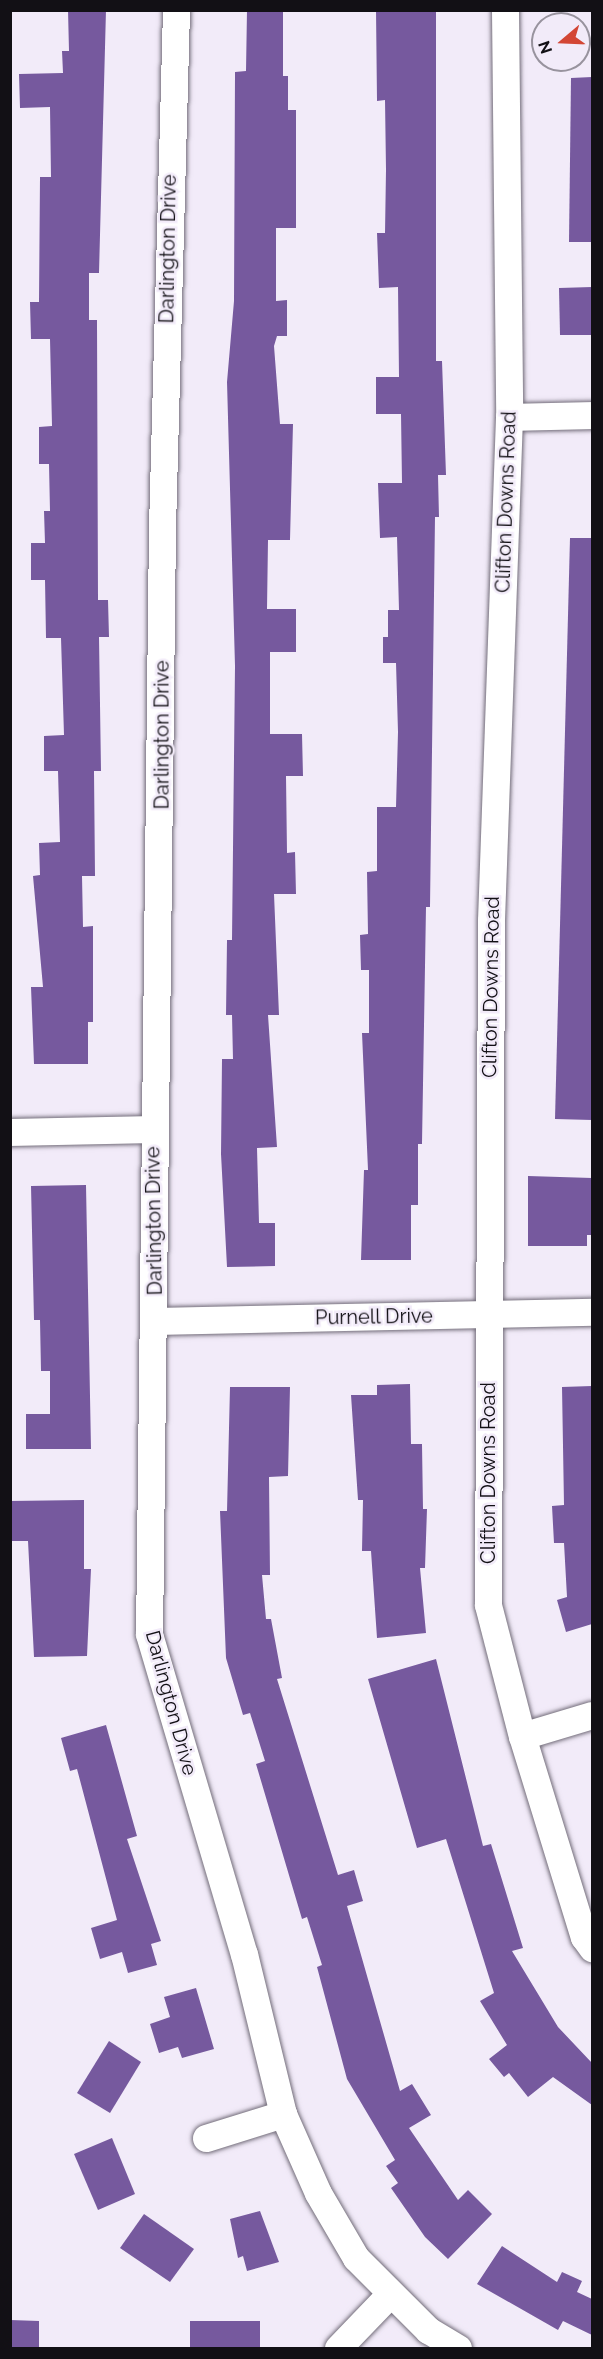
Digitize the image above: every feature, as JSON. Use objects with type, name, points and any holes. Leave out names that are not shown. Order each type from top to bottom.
[{"type":"street","name":"Darlington Drive","points":[[176,10],[168,204],[161,904],[153,1129],[156,1321],[149,1634],[244,1954],[283,2114],[318,2193],[356,2258],[428,2330],[458,2349]]},
{"type":"street","name":"Clifton Downs Road","points":[[505,10],[510,417],[491,921],[487,1315],[488,1605],[522,1736],[584,1937],[592,1948]]},
{"type":"street","points":[[510,417],[592,415]]},
{"type":"street","points":[[10,1132],[153,1129]]},
{"type":"street","name":"Purnell Drive","points":[[156,1321],[592,1312]]},
{"type":"street","points":[[522,1736],[592,1715]]},
{"type":"street","points":[[206,2138],[283,2114]]},
{"type":"street","points":[[338,2349],[390,2294]]},
{"type":"building","points":[[68,10],[106,10],[99,273],[89,273],[89,320],[97,320],[98,600],[108,600],[109,637],[99,637],[101,771],[94,771],[95,876],[82,876],[83,927],[93,926],[93,1022],[88,1022],[88,1064],[34,1064],[31,987],[43,987],[33,876],[40,875],[39,843],[60,842],[58,771],[44,771],[44,736],[64,735],[61,638],[46,638],[45,580],[31,580],[31,543],[45,543],[44,511],[50,511],[49,464],[39,464],[39,427],[52,426],[50,339],[31,339],[30,302],[39,302],[40,177],[51,177],[50,107],[20,108],[19,74],[63,73],[62,51],[69,51]]},
{"type":"building","points":[[247,10],[283,10],[283,76],[288,76],[288,110],[296,110],[296,228],[276,228],[276,301],[287,300],[287,336],[277,336],[274,346],[280,424],[293,424],[290,540],[268,540],[267,609],[296,609],[296,652],[270,652],[270,734],[302,734],[303,776],[286,776],[287,853],[295,852],[296,894],[274,894],[279,1015],[268,1015],[277,1147],[257,1148],[259,1223],[275,1223],[275,1266],[227,1267],[221,1154],[222,1059],[233,1059],[232,1015],[226,1015],[227,940],[232,940],[235,666],[227,382],[234,301],[235,72],[246,71]]},
{"type":"building","points":[[376,10],[436,10],[436,361],[442,361],[446,475],[438,475],[439,517],[435,517],[430,907],[426,907],[422,1144],[418,1144],[418,1205],[411,1205],[411,1260],[361,1260],[364,1170],[368,1170],[362,1033],[369,1033],[369,970],[361,970],[360,935],[368,934],[367,872],[377,871],[377,807],[396,807],[398,732],[396,663],[383,663],[383,637],[388,637],[388,610],[399,610],[397,537],[380,538],[378,483],[402,483],[401,414],[376,414],[376,377],[399,377],[398,287],[379,288],[377,233],[385,233],[386,170],[385,100],[377,101]]},
{"type":"building","points":[[592,77],[592,242],[569,242],[571,78]]},
{"type":"building","points":[[592,287],[592,335],[560,335],[559,288]]},
{"type":"building","points":[[570,538],[592,538],[592,1120],[555,1119]]},
{"type":"building","points":[[528,1176],[592,1178],[592,1235],[587,1235],[587,1246],[528,1246]]},
{"type":"building","points":[[86,1185],[91,1449],[26,1449],[26,1414],[50,1414],[50,1371],[41,1371],[40,1320],[34,1320],[31,1186]]},
{"type":"building","points":[[410,1384],[411,1444],[422,1444],[423,1509],[427,1509],[425,1568],[420,1568],[426,1633],[377,1638],[371,1551],[362,1551],[363,1500],[358,1500],[351,1395],[377,1395],[377,1385]]},
{"type":"building","points":[[592,1386],[592,1624],[566,1632],[557,1600],[567,1597],[564,1543],[554,1543],[552,1506],[564,1505],[562,1387]]},
{"type":"building","points":[[230,1387],[290,1387],[288,1476],[269,1477],[270,1575],[262,1575],[266,1619],[271,1619],[282,1678],[277,1679],[338,1875],[354,1870],[363,1901],[347,1906],[400,2091],[412,2084],[431,2115],[409,2128],[458,2200],[468,2190],[492,2214],[448,2259],[425,2237],[391,2188],[398,2183],[386,2166],[395,2160],[347,2079],[317,1967],[322,1965],[307,1917],[302,1919],[256,1764],[265,1761],[250,1713],[243,1715],[226,1658],[220,1511],[227,1511]]},
{"type":"building","points":[[84,1500],[84,1569],[91,1569],[87,1656],[34,1657],[28,1541],[10,1541],[10,1501]]},
{"type":"building","points":[[436,1659],[483,1846],[491,1844],[523,1948],[512,1951],[558,2027],[592,2063],[592,2105],[553,2077],[528,2097],[509,2073],[504,2077],[489,2059],[507,2045],[480,2001],[494,1993],[446,1839],[417,1848],[368,1679]]},
{"type":"building","points":[[106,1725],[137,1836],[127,1839],[161,1941],[151,1944],[157,1965],[128,1973],[122,1952],[100,1959],[91,1928],[117,1920],[77,1769],[70,1771],[61,1738]]},
{"type":"building","points":[[196,1988],[214,2049],[182,2058],[178,2047],[159,2053],[150,2024],[170,2017],[164,1997]]},
{"type":"building","points":[[109,2041],[141,2062],[110,2113],[77,2093]]},
{"type":"building","points":[[112,2138],[135,2194],[98,2210],[74,2154]]},
{"type":"building","points":[[260,2211],[279,2262],[247,2271],[243,2256],[238,2258],[230,2219]]},
{"type":"building","points":[[144,2214],[194,2249],[170,2282],[120,2248]]},
{"type":"building","points":[[502,2246],[557,2282],[562,2272],[582,2281],[577,2292],[592,2299],[592,2335],[563,2321],[558,2330],[477,2284]]},
{"type":"building","points":[[10,2320],[39,2321],[39,2349],[10,2349]]},
{"type":"building","points":[[190,2321],[260,2321],[260,2349],[190,2349]]}]
